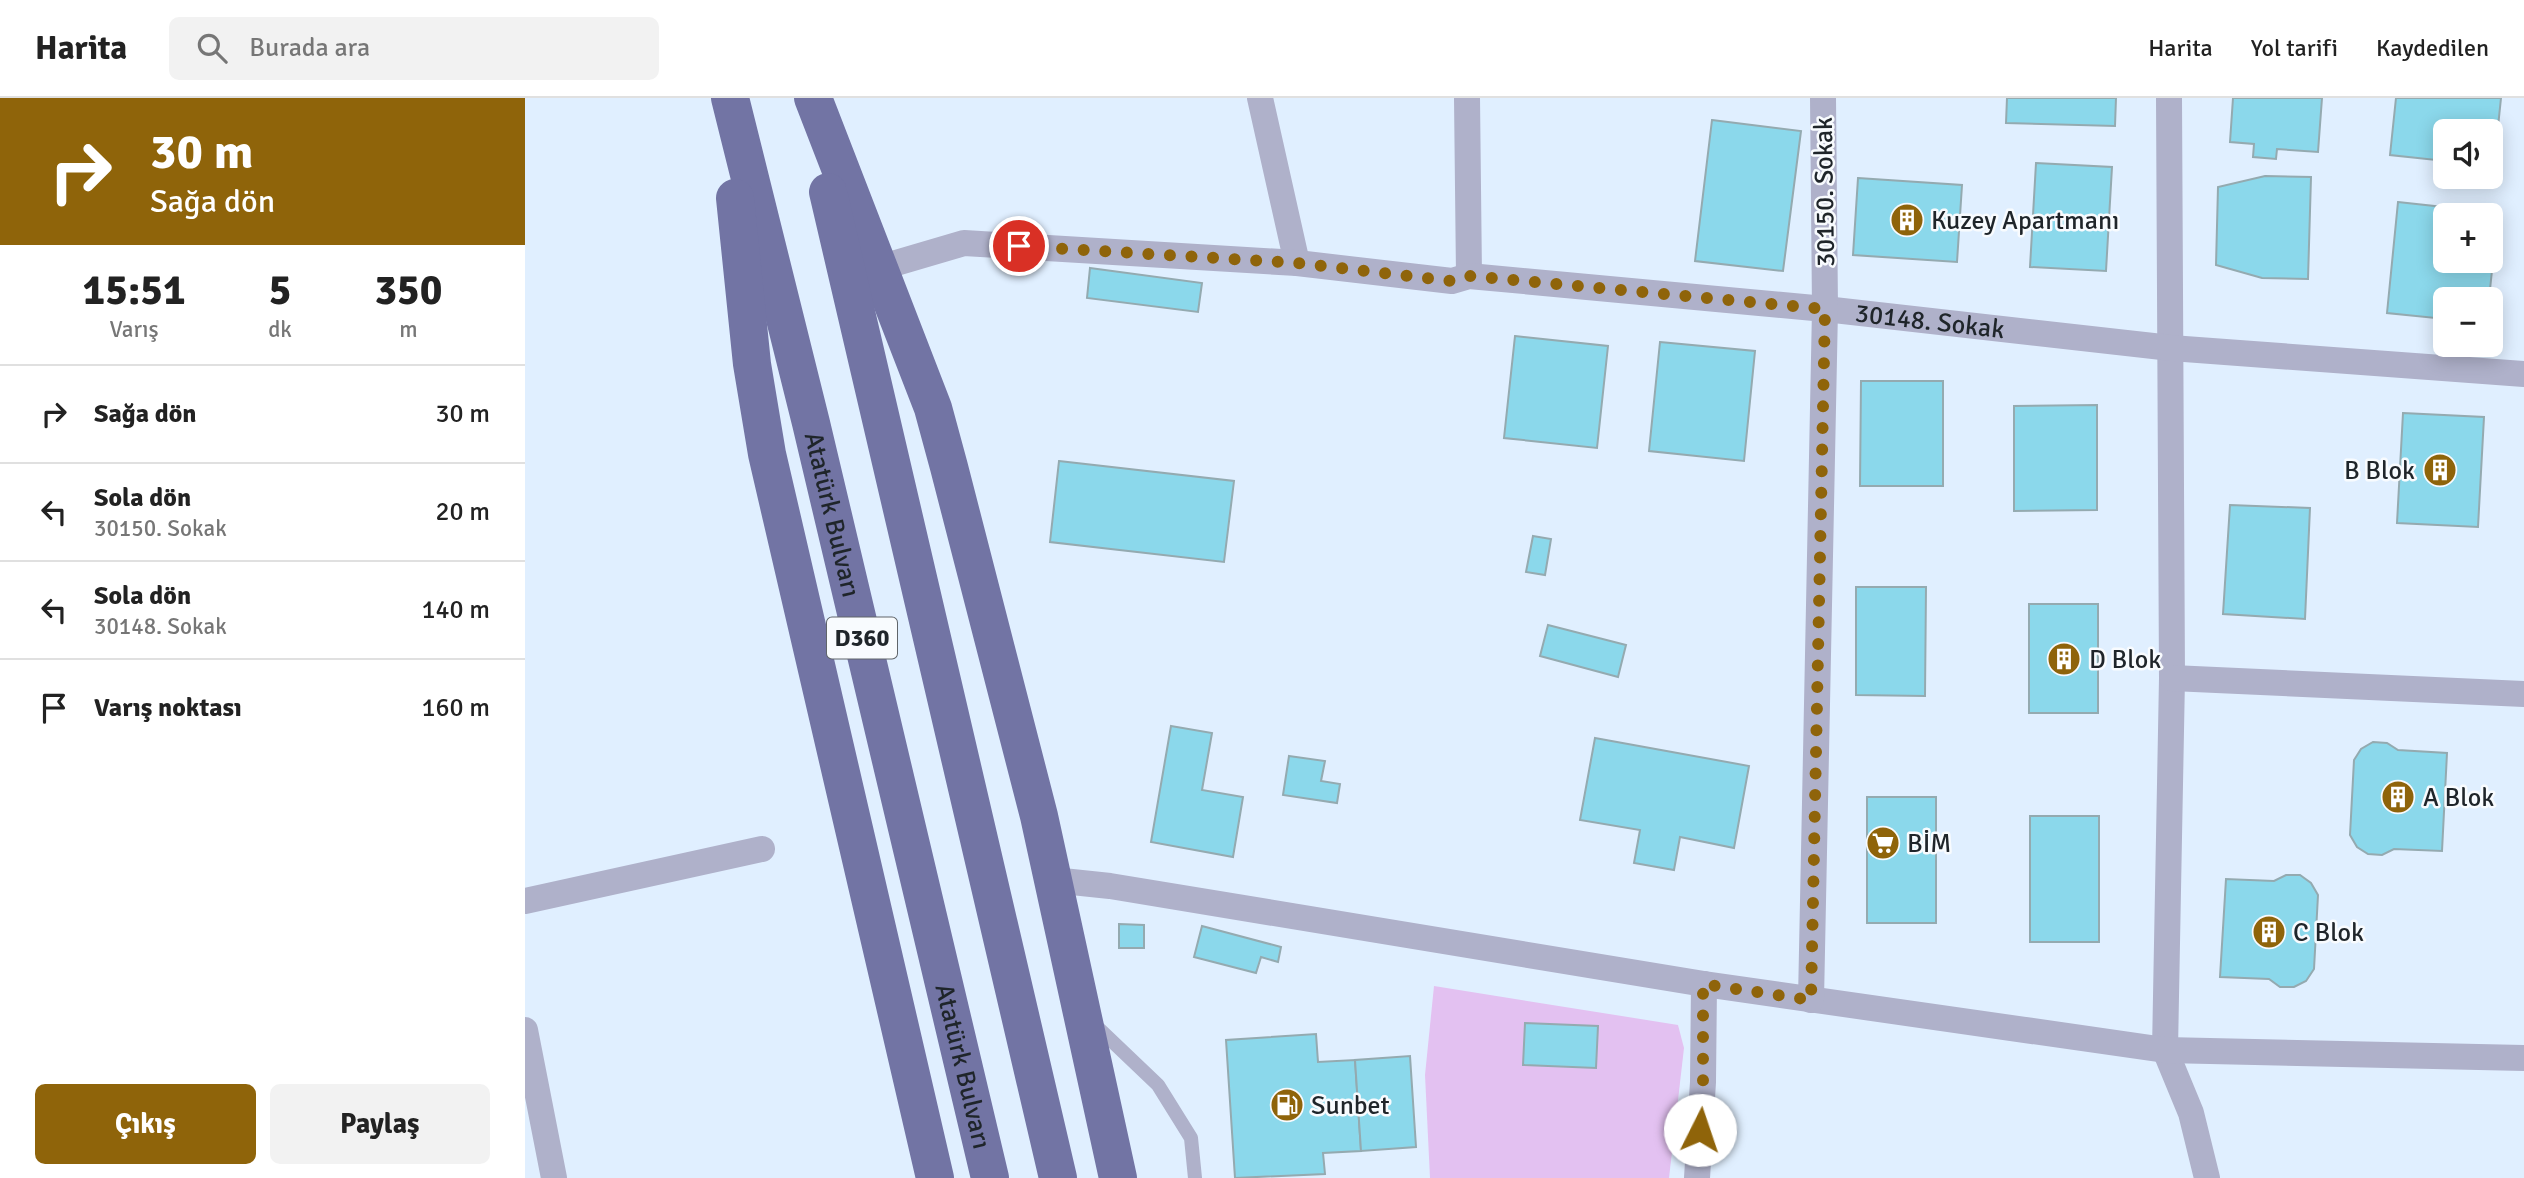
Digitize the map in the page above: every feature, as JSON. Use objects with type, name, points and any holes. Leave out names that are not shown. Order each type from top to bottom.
[{"type":"highway","points":[[725,98],[752,364],[767,454],[935,1178]]},
{"type":"highway","name":"Atatürk Bulvarı","points":[[730,98],[814,436],[990,1178]]},
{"type":"highway","name":"D360","points":[[805,98],[879,403],[1058,1178]]},
{"type":"highway","points":[[813,98],[933,408],[985,599],[1053,880],[1118,1178]]},
{"type":"street","points":[[1260,98],[1297,263]]},
{"type":"street","points":[[1467,98],[1469,276]]},
{"type":"street","name":"30150. Sokak","points":[[1811,1000],[1825,309],[1823,98]]},
{"type":"street","points":[[2169,98],[2172,678],[2165,1050],[2190,1113],[2207,1178]]},
{"type":"street","name":"30148. Sokak","points":[[879,268],[964,243],[1297,263],[1452,281],[1469,276],[1825,309],[2171,348],[2524,373]]},
{"type":"street","points":[[2172,678],[2524,694]]},
{"type":"street","points":[[525,901],[762,849]]},
{"type":"street","points":[[1053,880],[1110,886],[1703,984],[2165,1050],[2524,1058]]},
{"type":"street","points":[[1697,1178],[1703,1082],[1703,984]]},
{"type":"street","points":[[525,1031],[554,1178]]},
{"type":"lane","points":[[1082,1013],[1158,1085],[1191,1138],[1195,1178]]},
{"type":"shaded area","points":[[1434,986],[1678,1025],[1684,1048],[1669,1178],[1430,1178],[1425,1075]]},
{"type":"building","points":[[2007,98],[2116,98],[2115,126],[2006,123]]},
{"type":"building","points":[[2233,98],[2322,98],[2318,152],[2277,149],[2276,159],[2253,157],[2254,144],[2230,142]]},
{"type":"building","points":[[2396,98],[2501,98],[2499,119],[2433,119],[2433,160],[2390,155]]},
{"type":"building","points":[[1712,120],[1801,131],[1783,271],[1695,261]]},
{"type":"building","points":[[2036,163],[2112,167],[2106,271],[2030,267]]},
{"type":"building","points":[[2265,176],[2311,177],[2308,279],[2262,278],[2216,265],[2218,187]]},
{"type":"building","name":"Kuzey Apartmanı","points":[[1858,178],[1962,185],[1957,262],[1853,255]]},
{"type":"building","points":[[2398,202],[2433,206],[2433,273],[2492,273],[2490,287],[2433,287],[2433,318],[2387,313]]},
{"type":"building","points":[[1090,268],[1202,283],[1198,312],[1087,298]]},
{"type":"building","points":[[1515,336],[1608,346],[1597,448],[1504,438]]},
{"type":"building","points":[[1660,342],[1755,351],[1744,461],[1649,451]]},
{"type":"building","points":[[1861,381],[1943,381],[1943,486],[1860,486]]},
{"type":"building","points":[[2097,405],[2097,510],[2014,511],[2014,406]]},
{"type":"building","name":"B Blok","points":[[2403,413],[2484,417],[2478,527],[2397,523]]},
{"type":"building","points":[[1059,461],[1234,481],[1224,562],[1050,542]]},
{"type":"building","points":[[2230,505],[2310,508],[2305,619],[2223,614]]},
{"type":"building","points":[[1533,536],[1551,539],[1545,575],[1526,572]]},
{"type":"building","points":[[1856,587],[1926,587],[1925,696],[1856,695]]},
{"type":"building","name":"D Blok","points":[[2029,604],[2098,604],[2098,713],[2029,713]]},
{"type":"building","points":[[1548,625],[1626,645],[1618,677],[1540,656]]},
{"type":"building","points":[[1171,726],[1212,733],[1202,790],[1243,797],[1233,857],[1151,842]]},
{"type":"building","points":[[1595,738],[1749,766],[1734,848],[1680,837],[1674,870],[1634,863],[1640,830],[1580,820]]},
{"type":"building","name":"A Blok","points":[[2373,742],[2387,743],[2398,750],[2447,753],[2442,851],[2394,849],[2382,855],[2368,854],[2357,847],[2350,835],[2354,760],[2361,749]]},
{"type":"building","points":[[1289,756],[1325,761],[1321,781],[1340,784],[1337,803],[1283,795]]},
{"type":"building","points":[[1867,797],[1936,797],[1936,923],[1867,923]]},
{"type":"building","points":[[2030,816],[2099,816],[2099,942],[2030,942]]},
{"type":"building","name":"C Blok","points":[[2286,875],[2300,875],[2311,883],[2318,895],[2314,969],[2306,981],[2294,987],[2280,987],[2269,979],[2220,977],[2226,879],[2274,881]]},
{"type":"building","points":[[1119,924],[1144,925],[1144,948],[1119,948]]},
{"type":"building","points":[[1202,926],[1281,947],[1278,962],[1261,957],[1256,973],[1194,957]]},
{"type":"building","points":[[1525,1023],[1598,1026],[1596,1068],[1523,1065]]},
{"type":"building","points":[[1316,1034],[1318,1062],[1355,1060],[1361,1151],[1323,1153],[1325,1174],[1235,1178],[1226,1040]]},
{"type":"building","points":[[1410,1056],[1416,1147],[1361,1151],[1355,1060]]},
{"type":"place","name":"Kuzey Apartmanı","points":[[1907,220]]},
{"type":"place","name":"B Blok","points":[[2440,470]]},
{"type":"place","name":"D Blok","points":[[2064,659]]},
{"type":"place","name":"A Blok","points":[[2398,797]]},
{"type":"place","name":"BİM","points":[[1883,843]]},
{"type":"place","name":"C Blok","points":[[2269,932]]},
{"type":"place","name":"Sunbet","points":[[1287,1105]]},
{"type":"route","points":[[1019,246],[1297,263],[1452,281],[1469,276],[1825,309],[1811,1000],[1703,984],[1700,1130]]}]
